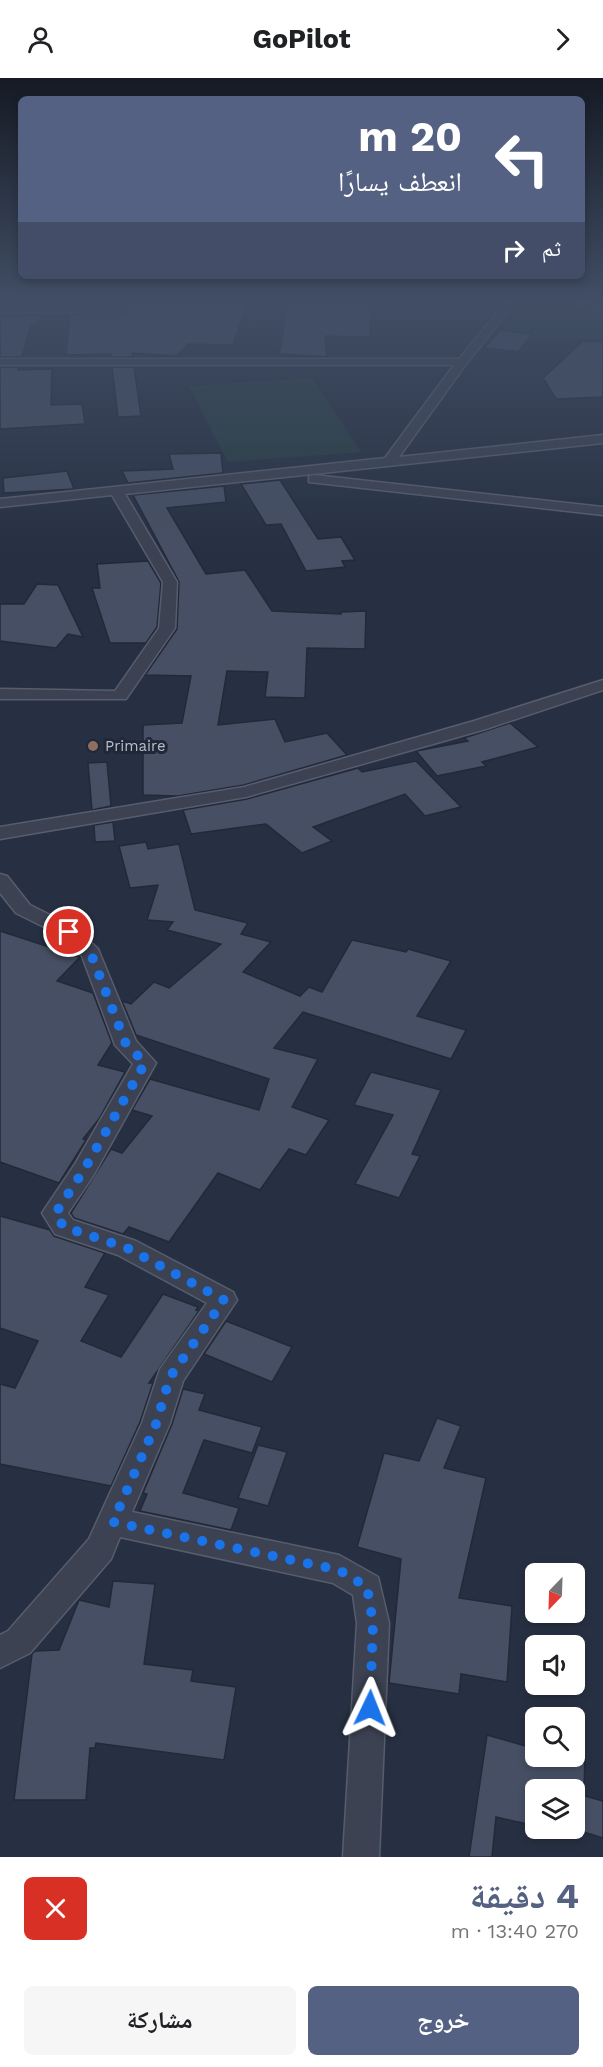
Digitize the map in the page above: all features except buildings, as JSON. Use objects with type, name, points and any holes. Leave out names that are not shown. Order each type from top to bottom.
[{"type":"street","points":[[389,462],[445,385]]},
{"type":"street","points":[[0,502],[603,439]]},
{"type":"street","points":[[267,475],[434,491],[603,511]]},
{"type":"street","points":[[0,694],[120,696],[167,628],[170,582],[116,490]]},
{"type":"street","points":[[0,832],[246,792],[480,725],[603,685]]},
{"type":"street","points":[[0,880],[22,909],[69,932],[91,954],[126,1044],[145,1063],[84,1170],[55,1214],[64,1227],[127,1248],[224,1300],[170,1377],[156,1424],[100,1549],[19,1642],[0,1652]]},
{"type":"street","points":[[113,1522],[339,1570],[367,1587],[373,1623],[361,1857]]},
{"type":"shaded area","points":[[317,385],[361,452],[228,462],[189,386]]},
{"type":"place","name":"Primaire","points":[[93,746]]},
{"type":"route","points":[[69,932],[91,954],[105,995],[126,1044],[145,1063],[84,1170],[55,1214],[64,1227],[127,1248],[212,1291],[224,1300],[207,1328],[170,1377],[156,1424],[113,1522],[339,1570],[367,1587],[373,1623],[370,1708]]}]
